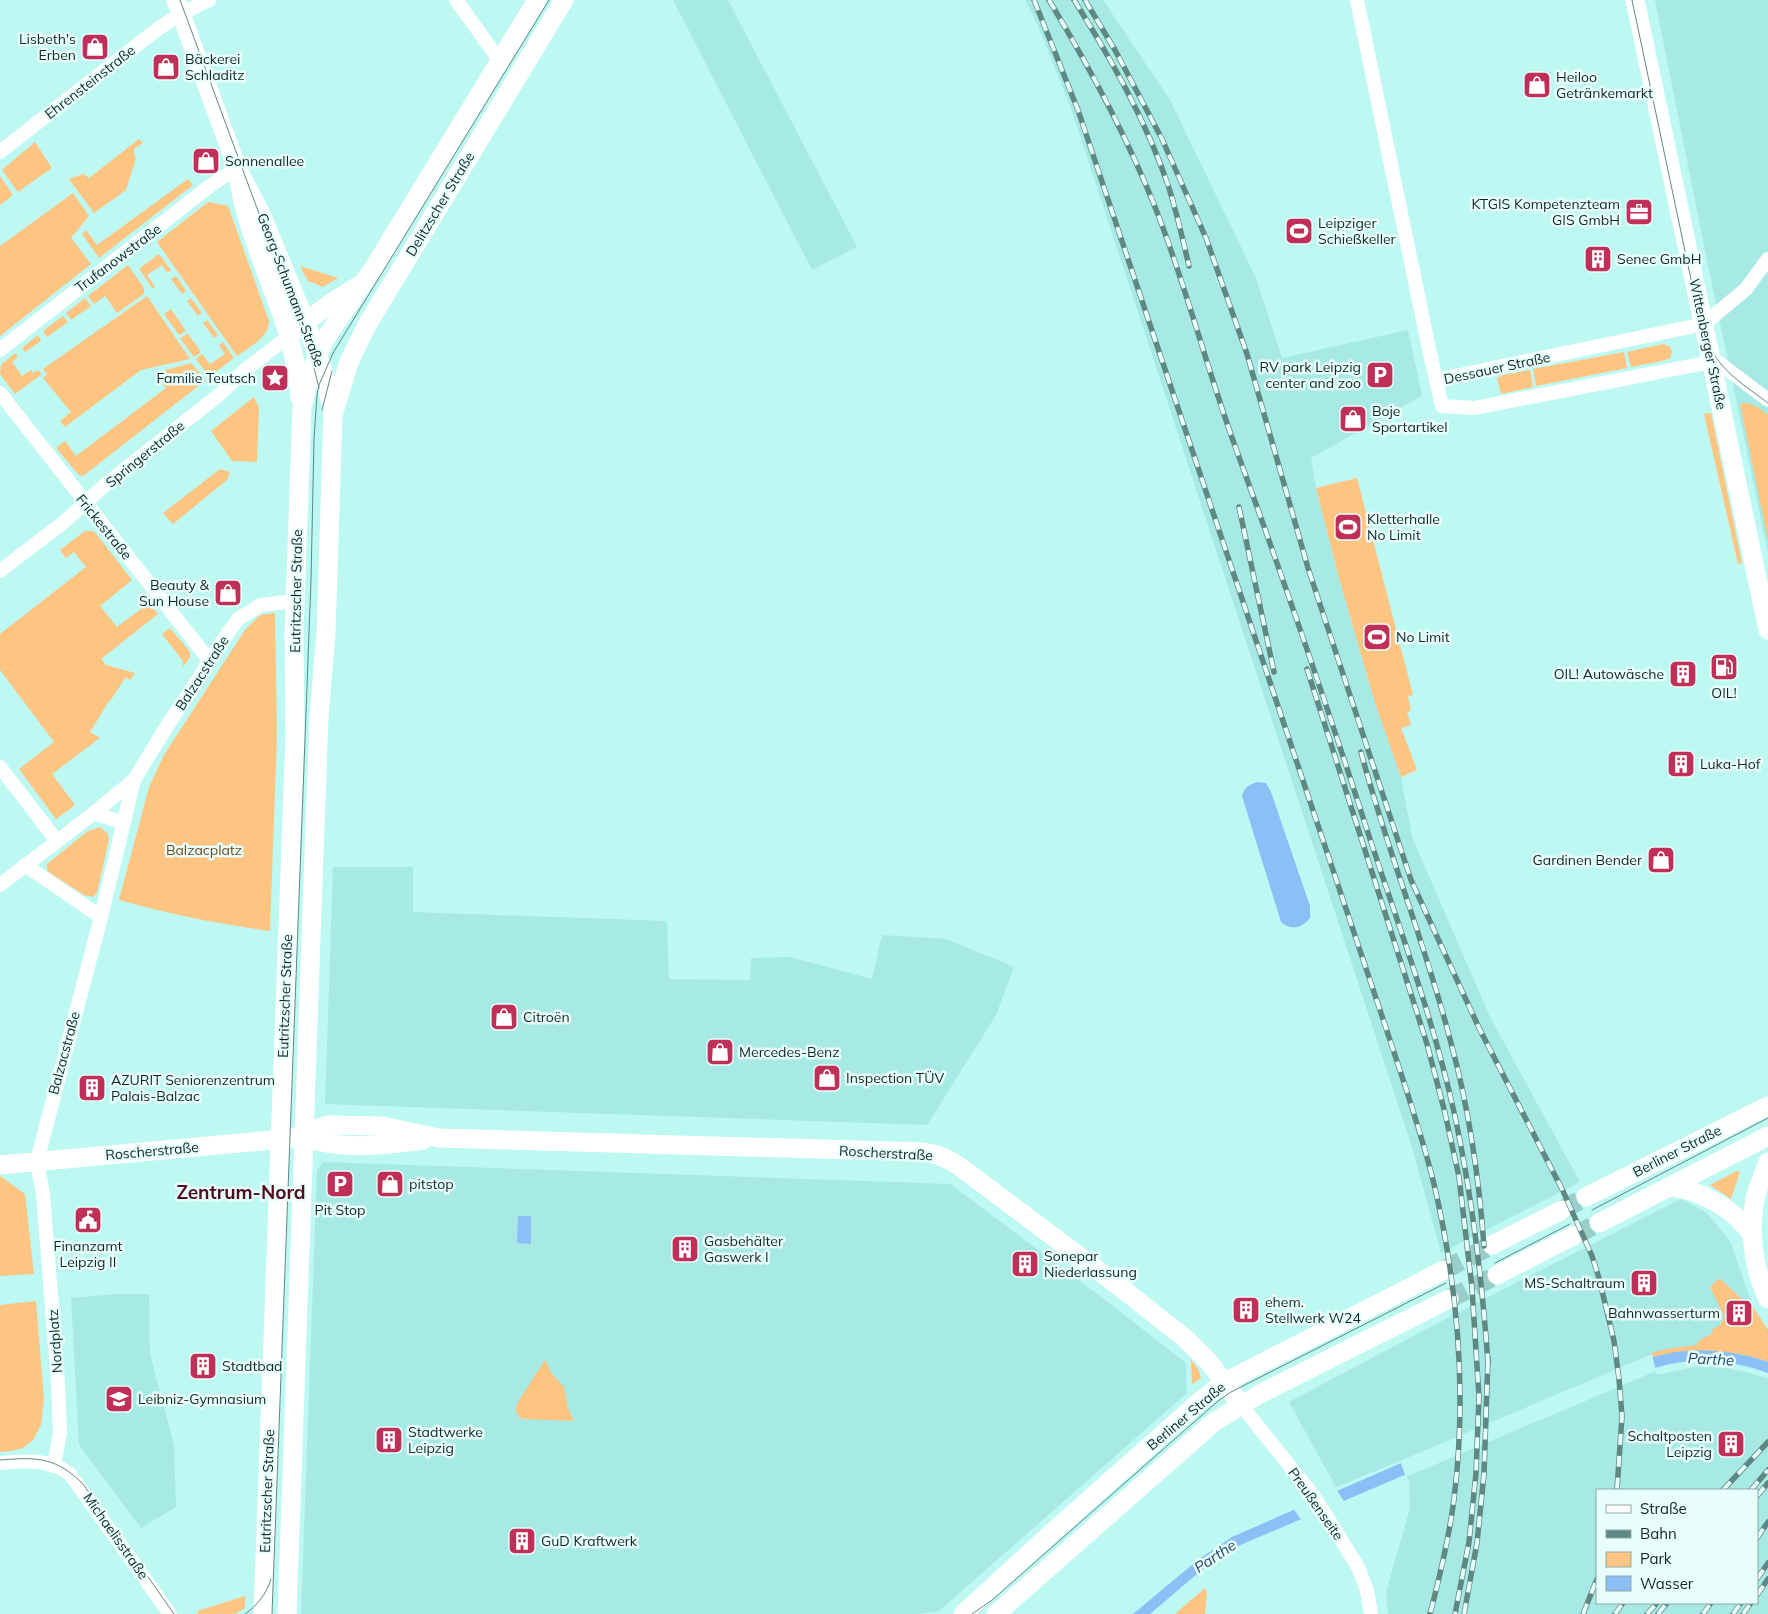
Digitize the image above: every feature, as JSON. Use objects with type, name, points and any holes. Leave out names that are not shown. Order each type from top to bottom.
[{"type":"main road","name":"Delitzscher Straße","points":[[302,408],[306,386],[317,355],[326,339],[365,282],[538,0]]},
{"type":"main road","name":"Delitzscher Straße","points":[[334,415],[349,362],[367,325],[564,0]]},
{"type":"main road","name":"Wittenberger Straße","points":[[1635,0],[1768,630]]},
{"type":"main road","name":"Georg-Schumann-Straße","points":[[179,7],[237,168],[262,214],[306,323],[324,374],[334,415]]},
{"type":"main road","name":"Georg-Schumann-Straße","points":[[237,168],[241,197],[246,215],[288,336],[297,371],[302,408]]},
{"type":"main road","points":[[288,336],[328,305],[365,282]]},
{"type":"main road","name":"Eutritzscher Straße","points":[[263,1614],[294,744],[302,408]]},
{"type":"main road","name":"Eutritzscher Straße","points":[[287,1614],[319,717],[327,613],[334,415]]},
{"type":"main road","name":"Berliner Straße","points":[[1586,1197],[1768,1106]]},
{"type":"main road","name":"Roscherstraße","points":[[0,1165],[280,1140],[304,1137],[315,1129],[329,1125],[382,1126],[439,1138],[923,1152],[948,1158],[1186,1338],[1209,1362],[1241,1405]]},
{"type":"main road","name":"Berliner Straße","points":[[1599,1223],[1768,1136]]},
{"type":"main road","points":[[1768,1162],[1757,1193],[1753,1219],[1757,1270],[1768,1299]]},
{"type":"main road","points":[[1669,1187],[1689,1191],[1720,1205],[1741,1221],[1753,1236]]},
{"type":"main road","points":[[1492,1245],[1562,1210]]},
{"type":"main road","points":[[1497,1274],[1575,1235]]},
{"type":"main road","name":"Berliner Straße","points":[[963,1614],[1076,1511],[1198,1403],[1225,1382],[1444,1270]]},
{"type":"main road","name":"Berliner Straße","points":[[996,1614],[1214,1422],[1241,1405],[1449,1299]]},
{"type":"street","name":"Ehrensteinstraße","points":[[0,152],[152,34],[179,7],[209,0]]},
{"type":"street","points":[[456,0],[500,61]]},
{"type":"street","points":[[1357,0],[1436,380]]},
{"type":"street","name":"Trufanowstraße","points":[[0,350],[211,186],[237,168]]},
{"type":"street","name":"Dessauer Straße","points":[[1711,359],[1474,408],[1442,406],[1436,380],[1704,324],[1746,288],[1768,259]]},
{"type":"street","name":"Springerstraße","points":[[0,571],[288,336]]},
{"type":"street","points":[[1711,359],[1768,400]]},
{"type":"street","name":"Frickestraße","points":[[0,393],[209,660]]},
{"type":"street","name":"Balzacstraße","points":[[37,1161],[101,917],[134,780],[167,726],[204,672],[209,660],[238,619],[261,605],[296,601]]},
{"type":"street","points":[[0,767],[57,841]]},
{"type":"street","name":"Balzacstraße","points":[[0,885],[134,780]]},
{"type":"street","points":[[94,813],[124,823]]},
{"type":"street","points":[[25,865],[101,917]]},
{"type":"street","name":"Nordplatz","points":[[37,1161],[43,1190],[60,1433],[54,1466]]},
{"type":"street","name":"Preußenseite","points":[[1241,1405],[1313,1495],[1331,1523],[1358,1567],[1367,1590],[1371,1614]]},
{"type":"street","points":[[0,1463],[37,1460],[54,1466]]},
{"type":"street","name":"Michaelisstraße","points":[[54,1466],[70,1474],[81,1487],[170,1614]]},
{"type":"shaded area","points":[[673,0],[728,0],[857,247],[812,270]]},
{"type":"shaded area","points":[[1025,0],[1103,0],[1170,100],[1256,278],[1282,358],[1408,330],[1422,396],[1311,458],[1316,488],[1339,578],[1375,703],[1401,777],[1412,837],[1490,1017],[1580,1182],[1441,1253],[1412,1147],[1072,111],[1038,26]]},
{"type":"shaded area","points":[[1655,0],[1768,0],[1768,553],[1707,260]]},
{"type":"shaded area","points":[[333,867],[413,867],[413,912],[667,921],[669,979],[750,980],[751,958],[790,957],[872,979],[882,935],[946,939],[1014,967],[996,1015],[927,1125],[325,1104]]},
{"type":"shaded area","points":[[323,1162],[950,1184],[1186,1363],[1187,1393],[939,1611],[917,1614],[301,1614],[317,1170]]},
{"type":"shaded area","points":[[1681,1199],[1707,1213],[1730,1241],[1753,1307],[1768,1330],[1768,1355],[1651,1354],[1657,1375],[1699,1366],[1726,1368],[1768,1379],[1768,1614],[1388,1614],[1386,1592],[1410,1508],[1409,1482],[1400,1461],[1336,1487],[1289,1402],[1455,1314]]},
{"type":"shaded area","name":"Leibniz-Gymnasium","points":[[118,1294],[149,1294],[150,1354],[174,1445],[176,1507],[141,1528],[79,1445],[71,1298]]},
{"type":"green space","points":[[139,139],[143,143],[134,149],[136,158],[126,190],[94,213],[69,179],[83,174],[89,178]]},
{"type":"green space","points":[[35,142],[52,168],[18,192],[2,170]]},
{"type":"green space","points":[[0,176],[13,195],[0,205]]},
{"type":"green space","points":[[188,179],[193,185],[99,258],[82,234],[86,230],[97,245]]},
{"type":"green space","points":[[73,193],[89,216],[71,238],[91,264],[0,336],[0,246]]},
{"type":"green space","points":[[208,202],[228,206],[269,321],[266,332],[262,337],[237,356],[157,242]]},
{"type":"green space","points":[[159,254],[171,270],[167,273],[162,265],[147,275],[155,287],[153,289],[139,269]]},
{"type":"green space","points":[[128,265],[144,288],[144,294],[117,313],[105,296],[94,304],[88,296]]},
{"type":"green space","points":[[300,266],[338,278],[323,287],[308,281]]},
{"type":"green space","points":[[176,276],[186,291],[182,294],[171,279]]},
{"type":"green space","points":[[147,296],[190,359],[141,370],[65,427],[60,421],[71,412],[43,378],[47,375],[43,369]]},
{"type":"green space","points":[[85,298],[91,306],[71,320],[66,313]]},
{"type":"green space","points":[[191,298],[202,313],[198,316],[187,301]]},
{"type":"green space","points":[[171,309],[186,331],[179,335],[164,314]]},
{"type":"green space","points":[[63,316],[68,322],[47,337],[43,331]]},
{"type":"green space","points":[[207,320],[218,335],[214,338],[203,323]]},
{"type":"green space","points":[[188,334],[201,352],[194,357],[180,338]]},
{"type":"green space","points":[[38,335],[41,341],[25,352],[22,348]]},
{"type":"green space","points":[[223,342],[234,358],[209,377],[196,359],[202,354],[210,364],[225,354],[219,345]]},
{"type":"green space","points":[[1663,344],[1670,347],[1672,352],[1670,358],[1631,367],[1627,352]]},
{"type":"green space","points":[[1624,352],[1627,368],[1536,386],[1533,369]]},
{"type":"green space","points":[[15,353],[18,357],[12,362],[22,376],[31,370],[33,373],[38,370],[42,374],[15,394],[0,374],[1,365]]},
{"type":"green space","points":[[191,363],[206,380],[83,476],[79,475],[56,448],[65,441],[76,456],[166,388],[155,373]]},
{"type":"green space","points":[[1530,370],[1533,387],[1501,394],[1497,378],[1503,375]]},
{"type":"green space","points":[[254,397],[259,407],[257,462],[232,461],[211,431]]},
{"type":"green space","points":[[1740,404],[1754,405],[1768,415],[1768,540]]},
{"type":"green space","points":[[1711,413],[1742,563],[1738,564],[1704,414]]},
{"type":"green space","points":[[220,469],[230,472],[227,480],[173,524],[163,513]]},
{"type":"green space","name":"No Limit","points":[[1357,478],[1413,695],[1408,696],[1411,711],[1407,712],[1411,725],[1401,728],[1417,770],[1401,777],[1375,703],[1339,578],[1316,488]]},
{"type":"green space","points":[[85,531],[94,531],[132,580],[100,606],[117,627],[149,603],[158,614],[101,659],[106,665],[135,673],[130,680],[126,677],[90,732],[100,738],[52,774],[75,805],[56,819],[19,769],[54,742],[0,670],[0,634],[86,567],[74,552],[66,558],[60,550]]},
{"type":"green space","name":"Balzacplatz","points":[[275,613],[277,736],[270,931],[194,918],[119,900],[149,787],[164,755],[245,630],[260,615]]},
{"type":"green space","points":[[170,628],[190,652],[190,657],[183,667],[183,661],[162,634]]},
{"type":"green space","points":[[100,827],[108,834],[109,839],[97,893],[93,897],[84,895],[50,873],[47,869],[47,864],[88,831]]},
{"type":"green space","points":[[1737,1171],[1740,1172],[1731,1199],[1710,1185]]},
{"type":"green space","points":[[0,1176],[25,1194],[34,1274],[0,1276]]},
{"type":"green space","points":[[1719,1278],[1753,1307],[1768,1330],[1768,1362],[1739,1354],[1710,1351],[1681,1352],[1652,1357],[1651,1353],[1697,1345],[1698,1341],[1713,1333],[1712,1330],[1721,1324],[1724,1316],[1710,1287]],"holes":[[[1735,1302],[1743,1303],[1748,1310],[1745,1316],[1739,1320],[1731,1315],[1730,1310]]]},
{"type":"green space","points":[[36,1301],[44,1399],[41,1425],[33,1440],[23,1448],[0,1452],[0,1305]]},
{"type":"green space","points":[[1191,1359],[1201,1378],[1192,1384]]},
{"type":"green space","points":[[545,1360],[552,1374],[564,1387],[568,1408],[574,1421],[522,1419],[517,1414],[516,1407],[518,1402]]},
{"type":"green space","points":[[1205,1588],[1207,1592],[1205,1614],[1175,1614]]},
{"type":"green space","points":[[245,1596],[245,1608],[235,1614],[199,1614],[197,1611]]},
{"type":"water","points":[[1257,782],[1266,783],[1271,792],[1310,906],[1310,918],[1300,926],[1289,927],[1281,922],[1242,796],[1247,787]]},
{"type":"water","points":[[518,1216],[531,1216],[531,1244],[517,1243]]},
{"type":"water","name":"Parthe","points":[[1696,1350],[1750,1356],[1768,1362],[1768,1373],[1740,1365],[1712,1361],[1683,1362],[1655,1368],[1236,1547],[1204,1568],[1150,1614],[1133,1614],[1199,1559],[1232,1537],[1652,1357]]},
{"type":"pier","points":[[1652,1354],[1656,1371],[1406,1477],[1400,1461]]},
{"type":"pier","points":[[1336,1489],[1345,1503],[1302,1521],[1293,1508]]},
{"type":"tunnel","points":[[1562,1210],[1586,1197]]},
{"type":"tunnel","points":[[1575,1235],[1599,1223]]},
{"type":"tunnel","points":[[1444,1270],[1492,1245]]},
{"type":"tunnel","points":[[1449,1299],[1497,1275]]},
{"type":"tram line","points":[[180,0],[310,352],[319,388]]},
{"type":"tram line","points":[[272,1614],[317,395],[319,385],[333,353],[549,0]]},
{"type":"tram line","points":[[1632,0],[1696,303],[1705,335],[1714,354],[1727,371],[1768,403]]},
{"type":"tram line","points":[[322,410],[332,371]]},
{"type":"tram line","points":[[1592,1210],[1768,1118]]},
{"type":"tram line","points":[[1495,1263],[1570,1224]]},
{"type":"tram line","points":[[972,1614],[992,1600],[1218,1401],[1231,1392],[1446,1283]]},
{"type":"tram line","points":[[0,1460],[35,1459],[45,1461],[64,1468],[73,1475],[83,1484],[174,1614]]},
{"type":"tram line","points":[[245,1614],[261,1599],[271,1579]]},
{"type":"railway","points":[[1034,0],[1078,110],[1386,1028],[1418,1125],[1434,1184],[1449,1262],[1454,1301],[1460,1380],[1460,1420],[1452,1514],[1430,1614]]},
{"type":"railway","points":[[1049,0],[1108,104],[1146,184],[1168,241],[1225,417],[1321,689],[1415,973],[1446,1077],[1466,1174],[1483,1300],[1488,1363]]},
{"type":"railway","points":[[1074,0],[1115,68],[1150,139],[1169,188],[1189,266]]},
{"type":"railway","points":[[1085,0],[1115,50],[1162,139],[1206,238],[1247,354],[1308,568],[1411,880],[1480,1030],[1563,1191],[1592,1256],[1614,1341],[1619,1379],[1622,1416],[1617,1489]]},
{"type":"railway","points":[[1239,507],[1274,672]]},
{"type":"railway","points":[[1307,669],[1427,1044],[1459,1177],[1472,1288],[1479,1397],[1476,1473],[1469,1542],[1455,1614]]},
{"type":"railway","points":[[1361,752],[1371,789],[1441,1006],[1457,1068],[1472,1144],[1484,1246]]},
{"type":"railway","points":[[1464,1614],[1477,1543],[1484,1474],[1488,1358]]},
{"type":"railway","points":[[1724,1489],[1768,1442]]},
{"type":"railway","points":[[1752,1489],[1768,1470]]},
{"type":"railway","points":[[1758,1495],[1768,1483]]},
{"type":"railway","points":[[1758,1537],[1768,1522]]},
{"type":"railway","points":[[1758,1578],[1768,1563]]},
{"type":"railway","points":[[1758,1594],[1768,1579]]},
{"type":"railway","points":[[1583,1614],[1596,1582]]},
{"type":"railway","points":[[1615,1614],[1622,1604]]},
{"type":"railway","points":[[1647,1614],[1656,1604]]},
{"type":"railway","points":[[1658,1614],[1666,1604]]},
{"type":"railway","points":[[1703,1614],[1710,1604]]},
{"type":"railway","points":[[1733,1614],[1740,1604]]},
{"type":"railway","points":[[1743,1614],[1750,1604]]},
{"type":"place","name":"Lisbeth's Erben","points":[[95,47]]},
{"type":"place","name":"Bäckerei Schladitz","points":[[166,67]]},
{"type":"place","name":"Heiloo Getränkemarkt","points":[[1537,85]]},
{"type":"place","name":"Sonnenallee","points":[[206,161]]},
{"type":"place","name":"KTGIS Kompetenzteam GIS GmbH","points":[[1639,212]]},
{"type":"place","name":"Leipziger Schießkeller","points":[[1299,231]]},
{"type":"place","name":"Senec GmbH","points":[[1598,259]]},
{"type":"place","name":"RV park Leipzig center and zoo","points":[[1380,375]]},
{"type":"place","name":"Familie Teutsch","points":[[275,378]]},
{"type":"place","name":"Boje Sportartikel","points":[[1353,419]]},
{"type":"place","name":"Kletterhalle No Limit","points":[[1348,527]]},
{"type":"place","name":"Beauty & Sun House","points":[[228,593]]},
{"type":"place","name":"No Limit","points":[[1377,637]]},
{"type":"place","name":"OIL!","points":[[1724,667]]},
{"type":"place","name":"OIL! Autowäsche","points":[[1683,674]]},
{"type":"place","name":"Luka-Hof","points":[[1681,764]]},
{"type":"place","name":"Gardinen Bender","points":[[1661,860]]},
{"type":"place","name":"Citroën","points":[[504,1017]]},
{"type":"place","name":"Mercedes-Benz","points":[[720,1052]]},
{"type":"place","name":"Inspection TÜV","points":[[827,1078]]},
{"type":"place","name":"AZURIT Seniorenzentrum Palais-Balzac","points":[[92,1088]]},
{"type":"place","name":"Pit Stop","points":[[340,1184]]},
{"type":"place","name":"pitstop","points":[[390,1184]]},
{"type":"place","name":"Finanzamt Leipzig II","points":[[88,1220]]},
{"type":"place","name":"Gasbehälter Gaswerk I","points":[[685,1249]]},
{"type":"place","name":"Sonepar Niederlassung","points":[[1025,1264]]},
{"type":"place","name":"MS-Schaltraum","points":[[1644,1283]]},
{"type":"place","name":"ehem. Stellwerk W24","points":[[1246,1310]]},
{"type":"place","name":"Bahnwasserturm","points":[[1739,1313]]},
{"type":"place","name":"Stadtbad","points":[[203,1366]]},
{"type":"place","name":"Leibniz-Gymnasium","points":[[119,1399]]},
{"type":"place","name":"Stadtwerke Leipzig","points":[[389,1440]]},
{"type":"place","name":"Schaltposten Leipzig","points":[[1731,1444]]},
{"type":"place","name":"GuD Kraftwerk","points":[[522,1541]]},
{"type":"district","name":"Zentrum-Nord","points":[[241,1192]]}]
